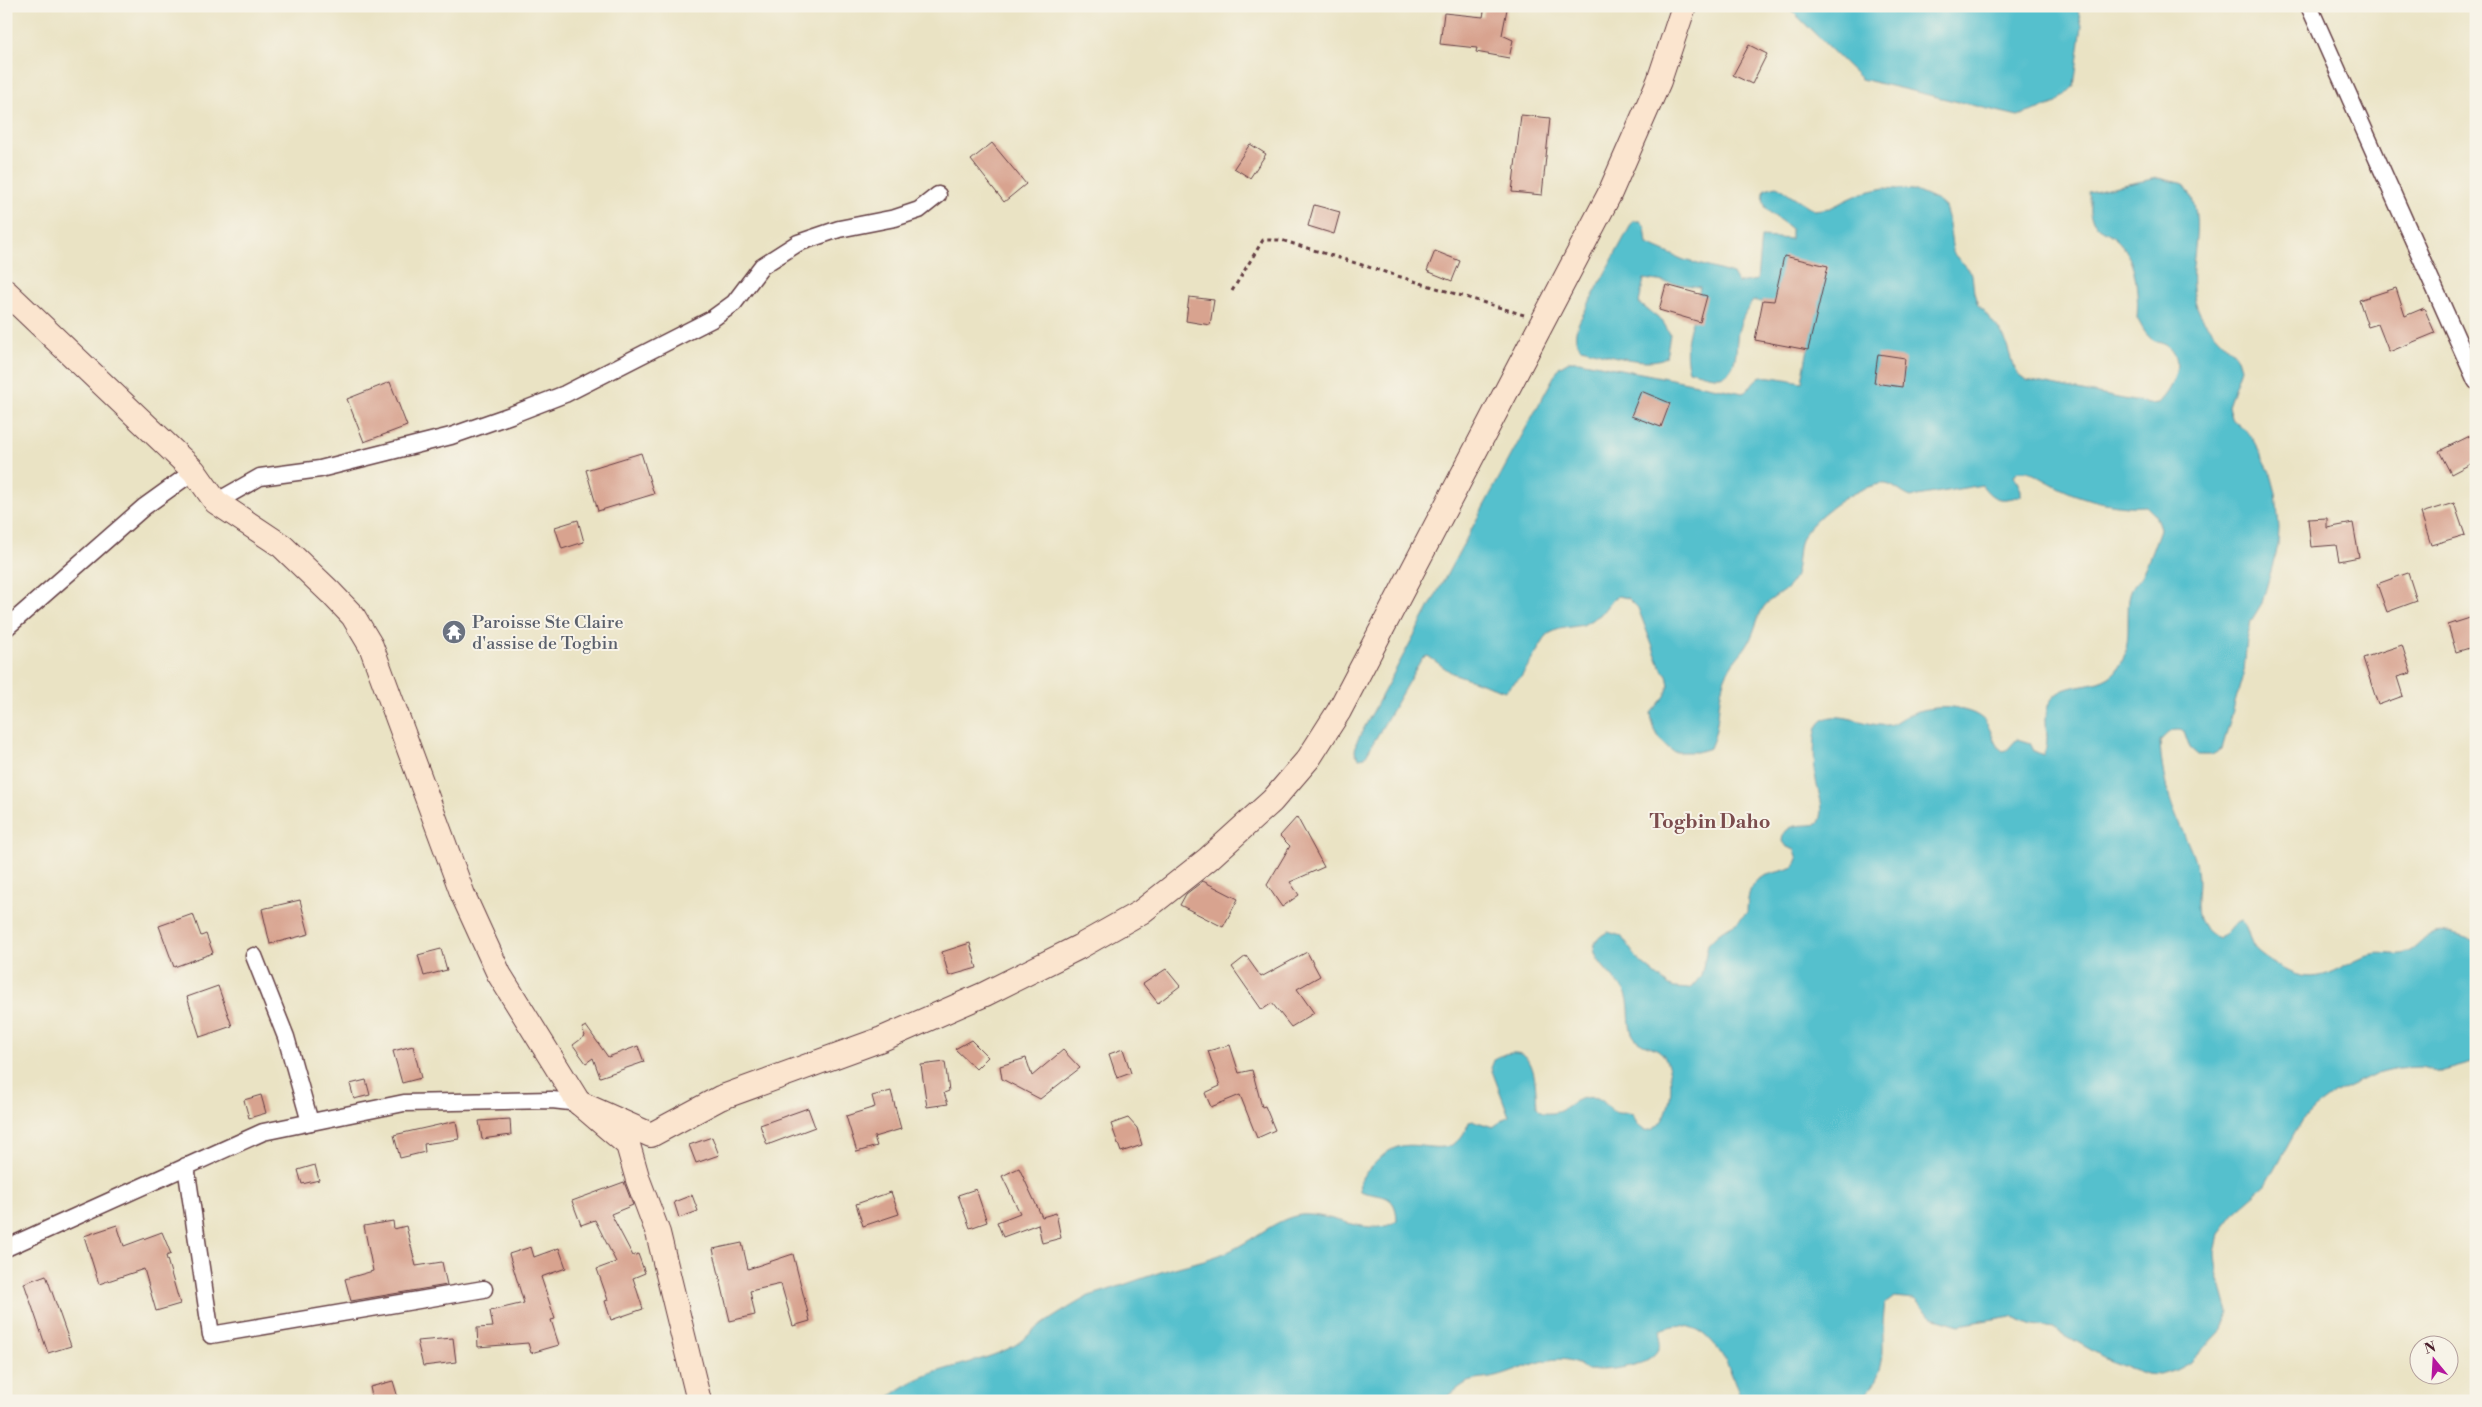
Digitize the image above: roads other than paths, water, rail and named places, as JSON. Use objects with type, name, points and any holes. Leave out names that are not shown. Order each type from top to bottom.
[{"type":"street","points":[[9,1243],[263,1132],[404,1103],[552,1100],[578,1103],[651,1135],[720,1098],[882,1039],[994,990],[1079,947],[1141,912],[1208,859],[1272,801],[1309,758],[1340,711],[1544,321],[1640,129],[1684,6]]},
{"type":"street","points":[[2309,6],[2476,381]]},
{"type":"street","points":[[216,502],[260,477],[320,469],[451,436],[565,394],[712,319],[734,304],[762,266],[798,243],[839,229],[895,218],[919,210],[938,195]]},
{"type":"street","points":[[6,292],[194,471],[216,502],[282,546],[353,616],[367,638],[431,813],[482,939],[499,974],[578,1103],[628,1144],[638,1180],[658,1233],[699,1401]]},
{"type":"street","points":[[6,628],[144,507],[194,471]]},
{"type":"street","points":[[254,956],[286,1037],[310,1122]]},
{"type":"street","points":[[186,1166],[211,1334],[484,1289]]},
{"type":"water","points":[[1787,6],[2077,6],[2082,26],[2074,86],[2057,103],[2018,116],[1861,79]]},
{"type":"water","points":[[2158,178],[2184,184],[2192,198],[2196,213],[2193,291],[2197,307],[2210,328],[2238,358],[2241,368],[2228,406],[2231,418],[2251,436],[2271,474],[2276,493],[2279,528],[2278,546],[2262,603],[2251,621],[2244,671],[2222,749],[2212,755],[2198,755],[2190,748],[2184,731],[2180,730],[2170,732],[2160,741],[2163,770],[2169,798],[2197,870],[2197,907],[2199,919],[2206,930],[2217,938],[2225,935],[2234,924],[2241,921],[2246,926],[2254,948],[2266,958],[2289,972],[2313,977],[2323,975],[2372,954],[2406,953],[2428,936],[2435,933],[2450,933],[2476,941],[2476,1062],[2440,1072],[2421,1067],[2397,1068],[2377,1073],[2335,1093],[2315,1108],[2301,1122],[2266,1185],[2236,1211],[2219,1233],[2215,1254],[2217,1273],[2228,1313],[2222,1330],[2191,1362],[2176,1370],[2160,1375],[2146,1374],[2112,1362],[2053,1328],[2033,1325],[2011,1316],[1959,1325],[1932,1317],[1914,1299],[1894,1297],[1885,1304],[1883,1354],[1878,1376],[1861,1401],[1741,1401],[1731,1372],[1714,1344],[1704,1334],[1691,1327],[1677,1326],[1661,1330],[1658,1349],[1646,1360],[1636,1364],[1615,1369],[1586,1370],[1576,1363],[1554,1359],[1530,1365],[1507,1374],[1470,1382],[1444,1399],[1424,1395],[1414,1396],[1404,1401],[885,1401],[899,1390],[929,1374],[992,1356],[1012,1347],[1049,1320],[1089,1296],[1219,1255],[1236,1248],[1273,1225],[1292,1217],[1313,1215],[1352,1224],[1377,1227],[1388,1225],[1397,1220],[1396,1211],[1390,1200],[1360,1191],[1362,1178],[1381,1157],[1395,1148],[1416,1145],[1446,1147],[1454,1143],[1462,1135],[1469,1122],[1474,1121],[1493,1127],[1509,1116],[1491,1068],[1495,1058],[1508,1053],[1519,1053],[1526,1057],[1531,1064],[1534,1073],[1537,1107],[1543,1113],[1557,1112],[1574,1102],[1592,1097],[1602,1100],[1614,1112],[1633,1114],[1641,1128],[1652,1130],[1657,1127],[1668,1107],[1671,1085],[1669,1067],[1661,1052],[1639,1042],[1632,1034],[1628,999],[1621,987],[1600,963],[1594,946],[1598,939],[1608,932],[1621,936],[1639,961],[1668,985],[1674,988],[1690,989],[1701,976],[1708,944],[1721,931],[1736,923],[1747,912],[1750,890],[1754,883],[1766,876],[1794,867],[1798,859],[1795,850],[1787,847],[1782,840],[1787,830],[1796,826],[1818,824],[1821,819],[1822,808],[1815,775],[1815,739],[1817,728],[1822,721],[1829,717],[1848,718],[1887,725],[1910,714],[1925,710],[1956,708],[1982,718],[1990,729],[1994,741],[2003,751],[2007,750],[2017,739],[2030,743],[2034,751],[2043,755],[2047,743],[2046,712],[2053,697],[2069,688],[2099,682],[2108,678],[2121,663],[2127,645],[2130,593],[2146,567],[2160,529],[2155,515],[2146,506],[2109,504],[2090,500],[2061,489],[2027,471],[2019,471],[2014,475],[2021,490],[2021,496],[2009,499],[1999,499],[1990,495],[1982,485],[1911,497],[1893,486],[1881,484],[1871,486],[1835,504],[1814,522],[1801,540],[1793,580],[1787,588],[1770,600],[1763,608],[1750,640],[1733,663],[1724,680],[1714,739],[1710,748],[1697,752],[1674,752],[1658,735],[1653,725],[1651,713],[1665,696],[1669,685],[1667,675],[1660,666],[1638,608],[1628,598],[1618,596],[1612,600],[1600,615],[1583,625],[1559,629],[1548,634],[1521,677],[1505,691],[1452,673],[1428,656],[1422,658],[1365,757],[1359,758],[1355,752],[1356,743],[1559,367],[1569,361],[1579,361],[1743,393],[1760,377],[1802,382],[1815,308],[1753,301],[1744,315],[1739,328],[1735,358],[1730,370],[1726,374],[1716,376],[1689,370],[1686,349],[1700,287],[1644,279],[1639,303],[1663,322],[1670,334],[1666,357],[1658,360],[1637,360],[1581,348],[1576,338],[1578,324],[1633,221],[1640,221],[1645,226],[1647,244],[1684,260],[1733,274],[1738,283],[1757,280],[1761,237],[1791,239],[1791,229],[1766,208],[1763,197],[1765,189],[1777,186],[1814,210],[1830,208],[1862,193],[1884,188],[1913,190],[1938,201],[1945,207],[1953,253],[1972,274],[1974,293],[1978,305],[2005,339],[2013,365],[2018,374],[2026,380],[2149,404],[2158,403],[2171,384],[2176,369],[2177,361],[2175,354],[2168,346],[2150,338],[2137,318],[2135,275],[2132,264],[2128,254],[2115,238],[2094,223],[2090,212],[2088,192]]},
{"type":"place","name":"Paroisse Ste Claire d'assise de Togbin","points":[[454,632]]},
{"type":"district","name":"Togbin Daho","points":[[1710,822]]}]
